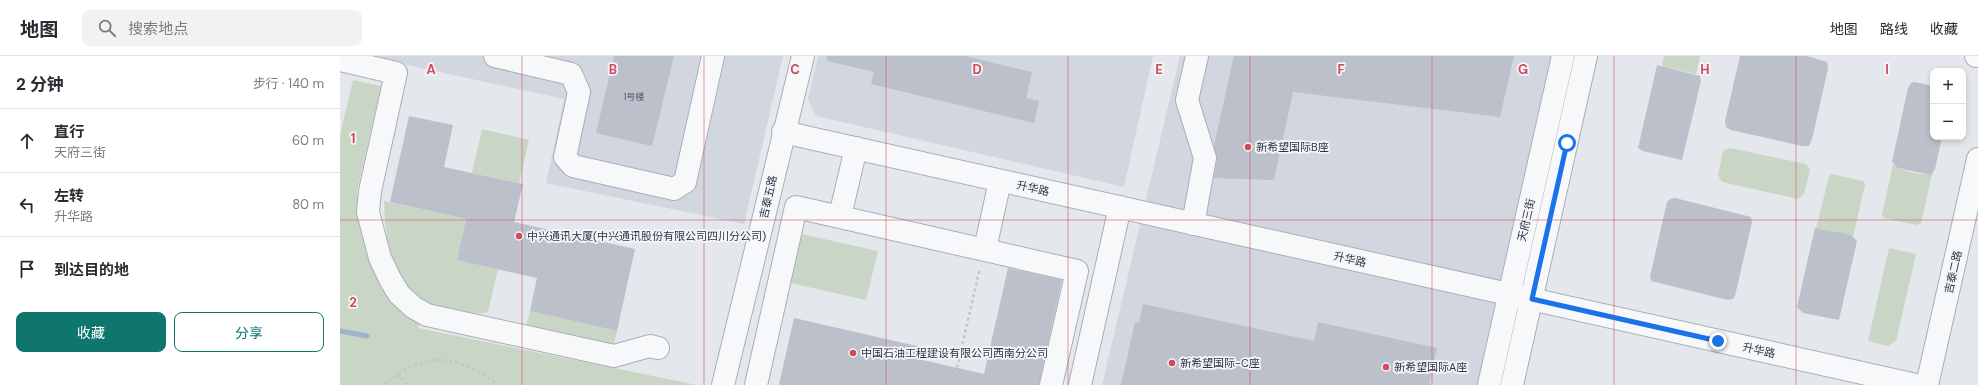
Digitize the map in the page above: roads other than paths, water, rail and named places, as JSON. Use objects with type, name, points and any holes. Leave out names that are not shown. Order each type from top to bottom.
[{"type":"street","points":[[495,56],[571,74],[579,92],[564,157],[573,166],[674,189],[685,182],[713,56]]},
{"type":"street","name":"吉泰五路","points":[[723,385],[783,132],[803,56]]},
{"type":"street","points":[[1193,224],[1206,158],[1187,100],[1197,56]]},
{"type":"street","name":"天府三街","points":[[1489,385],[1563,56]]},
{"type":"street","name":"天府三街","points":[[1512,385],[1586,56]]},
{"type":"street","points":[[340,60],[396,73],[370,190],[368,212],[380,258],[399,294],[413,307],[427,315],[614,356],[650,346],[658,348]]},
{"type":"street","name":"升华路","points":[[783,132],[1916,385]]},
{"type":"street","points":[[840,216],[856,148]]},
{"type":"street","name":"吉泰二路","points":[[1927,385],[1978,159]]},
{"type":"street","points":[[985,250],[1000,181]]},
{"type":"street","points":[[756,385],[796,207],[1077,271],[1051,385]]},
{"type":"street","points":[[1080,385],[1120,207]]},
{"type":"waterway","points":[[340,331],[367,336]]},
{"type":"place","name":"新希望国际B座","points":[[1248,147]]},
{"type":"place","name":"中兴通讯大厦(中兴通讯股份有限公司四川分公司)","points":[[519,236]]},
{"type":"place","name":"中国石油工程建设有限公司西南分公司","points":[[853,353]]},
{"type":"place","name":"新希望国际-C座","points":[[1172,363]]},
{"type":"place","name":"新希望国际A座","points":[[1386,367]]}]
